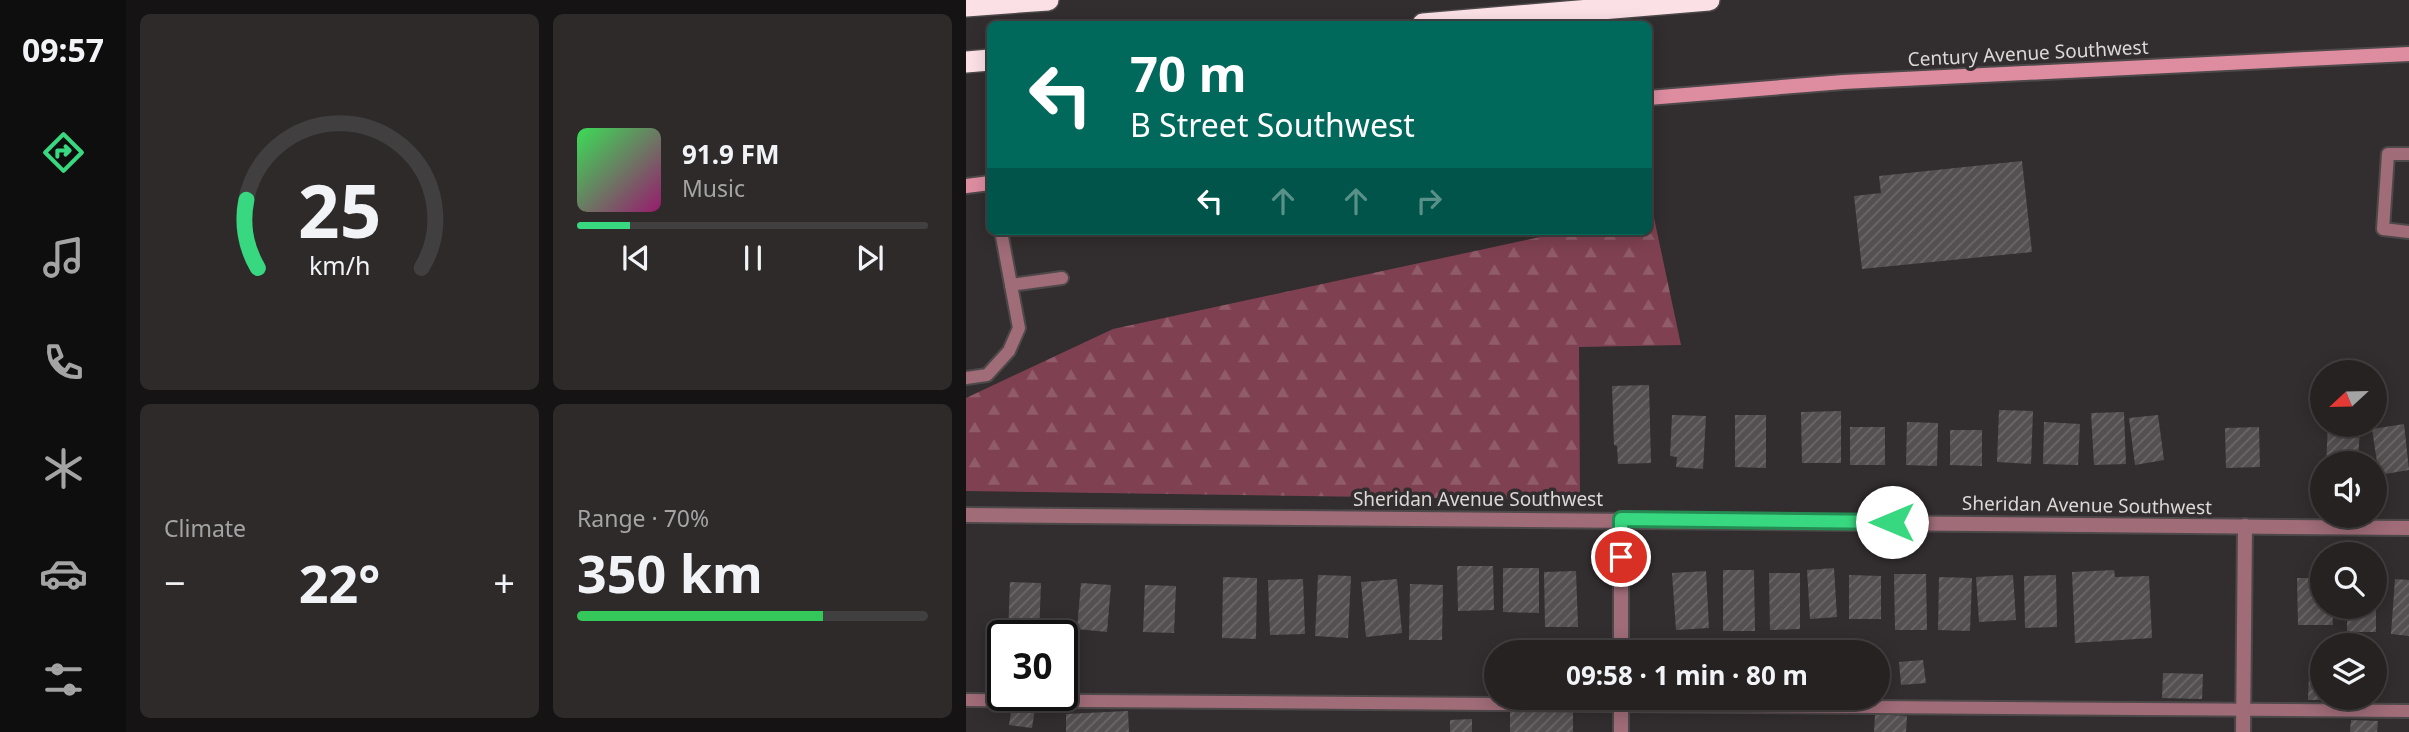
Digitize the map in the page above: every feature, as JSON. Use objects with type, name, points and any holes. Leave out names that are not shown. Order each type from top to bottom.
[{"type":"highway","points":[[966,6],[1048,0]]},
{"type":"highway","points":[[1459,21],[1709,0]]},
{"type":"highway","points":[[966,62],[987,60]]},
{"type":"street","name":"Century Avenue Southwest","points":[[1652,98],[1843,82],[2409,54]]},
{"type":"street","points":[[966,186],[987,183]]},
{"type":"street","name":"Sheridan Avenue Southwest","points":[[966,515],[2409,528]]},
{"type":"street","points":[[1621,519],[1621,640]]},
{"type":"street","points":[[2243,732],[2245,526]]},
{"type":"street","points":[[1621,710],[1621,732]]},
{"type":"lane","points":[[2409,154],[2388,154],[2383,229],[2409,232]]},
{"type":"lane","points":[[966,378],[987,375],[1009,351],[1020,328],[1003,235]]},
{"type":"lane","points":[[1012,285],[1062,278]]},
{"type":"lane","points":[[966,700],[1484,702]]},
{"type":"lane","points":[[1890,705],[2409,711]]},
{"type":"green space","points":[[1652,213],[1681,345],[1579,347],[1580,500],[966,491],[966,398],[1113,329],[1549,235],[1652,235]]},
{"type":"building","points":[[2022,161],[2032,252],[1862,269],[1854,196],[1881,193],[1879,176]]},
{"type":"building","points":[[1649,385],[1651,463],[1618,464],[1617,446],[1614,445],[1612,386]]},
{"type":"building","points":[[1999,410],[2033,411],[2031,464],[1997,462]]},
{"type":"building","points":[[1841,411],[1841,463],[1802,463],[1801,412]]},
{"type":"building","points":[[2124,412],[2126,464],[2094,465],[2091,413]]},
{"type":"building","points":[[1672,415],[1706,416],[1703,469],[1676,467],[1677,457],[1670,456]]},
{"type":"building","points":[[1735,415],[1766,415],[1766,468],[1735,467]]},
{"type":"building","points":[[2158,415],[2164,460],[2135,465],[2129,418]]},
{"type":"building","points":[[1907,422],[1938,423],[1937,466],[1906,465]]},
{"type":"building","points":[[2044,422],[2080,424],[2078,465],[2043,464]]},
{"type":"building","points":[[2404,424],[2409,470],[2387,474],[2387,451],[2375,451],[2373,438],[2387,438],[2387,427]]},
{"type":"building","points":[[1850,427],[1885,427],[1885,465],[1850,465]]},
{"type":"building","points":[[2259,427],[2260,467],[2226,468],[2225,428]]},
{"type":"building","points":[[1950,430],[1982,430],[1982,466],[1950,465]]},
{"type":"building","points":[[2327,438],[2359,438],[2359,451],[2327,451]]},
{"type":"building","points":[[1457,566],[1493,566],[1494,610],[1458,611]]},
{"type":"building","points":[[1503,568],[1539,568],[1539,613],[1503,612]]},
{"type":"building","points":[[1834,568],[1837,617],[1810,619],[1807,570]]},
{"type":"building","points":[[1723,570],[1754,570],[1755,631],[1723,631]]},
{"type":"building","points":[[2114,570],[2115,577],[2149,576],[2152,638],[2075,643],[2072,572]]},
{"type":"building","points":[[1576,571],[1578,627],[1545,627],[1544,572]]},
{"type":"building","points":[[1706,571],[1709,628],[1676,630],[1672,573]]},
{"type":"building","points":[[1769,573],[1800,573],[1800,629],[1770,630]]},
{"type":"building","points":[[1894,574],[1926,574],[1927,630],[1895,630]]},
{"type":"building","points":[[1318,575],[1351,576],[1348,638],[1315,636]]},
{"type":"building","points":[[1849,575],[1881,576],[1881,619],[1849,619]]},
{"type":"building","points":[[2013,575],[2016,620],[1979,622],[1976,577]]},
{"type":"building","points":[[2056,575],[2057,627],[2025,628],[2024,576]]},
{"type":"building","points":[[1223,577],[1257,578],[1256,639],[1222,638]]},
{"type":"building","points":[[1939,577],[1972,578],[1970,631],[1938,630]]},
{"type":"building","points":[[2297,578],[2310,578],[2310,619],[2333,619],[2333,625],[2298,625]]},
{"type":"building","points":[[1303,579],[1305,634],[1270,635],[1268,580]]},
{"type":"building","points":[[1397,579],[1402,633],[1366,637],[1361,582]]},
{"type":"building","points":[[2395,579],[2409,580],[2409,636],[2391,634]]},
{"type":"building","points":[[1010,582],[1041,583],[1040,620],[1009,620]]},
{"type":"building","points":[[1081,583],[1111,585],[1107,632],[1078,629]]},
{"type":"building","points":[[1410,584],[1443,585],[1442,640],[1409,640]]},
{"type":"building","points":[[1145,585],[1176,586],[1174,633],[1143,632]]},
{"type":"building","points":[[2347,619],[2376,619],[2376,632],[2347,632]]},
{"type":"building","points":[[1923,660],[1926,683],[1901,685],[1899,662]]},
{"type":"building","points":[[2163,673],[2203,674],[2202,699],[2162,698]]},
{"type":"building","points":[[2309,674],[2310,674],[2310,700]]},
{"type":"building","points":[[1011,711],[1035,711],[1032,728],[1009,725]]},
{"type":"building","points":[[1128,711],[1129,732],[1066,732],[1066,714]]},
{"type":"building","points":[[1510,711],[1573,712],[1573,732],[1510,732]]},
{"type":"building","points":[[1875,714],[1907,716],[1906,732],[1874,732]]},
{"type":"building","points":[[1472,719],[1472,732],[1450,732],[1450,720]]},
{"type":"building","points":[[2351,720],[2378,721],[2377,732],[2350,732]]},
{"type":"route","points":[[1621,557],[1621,519],[1892,522]]}]
